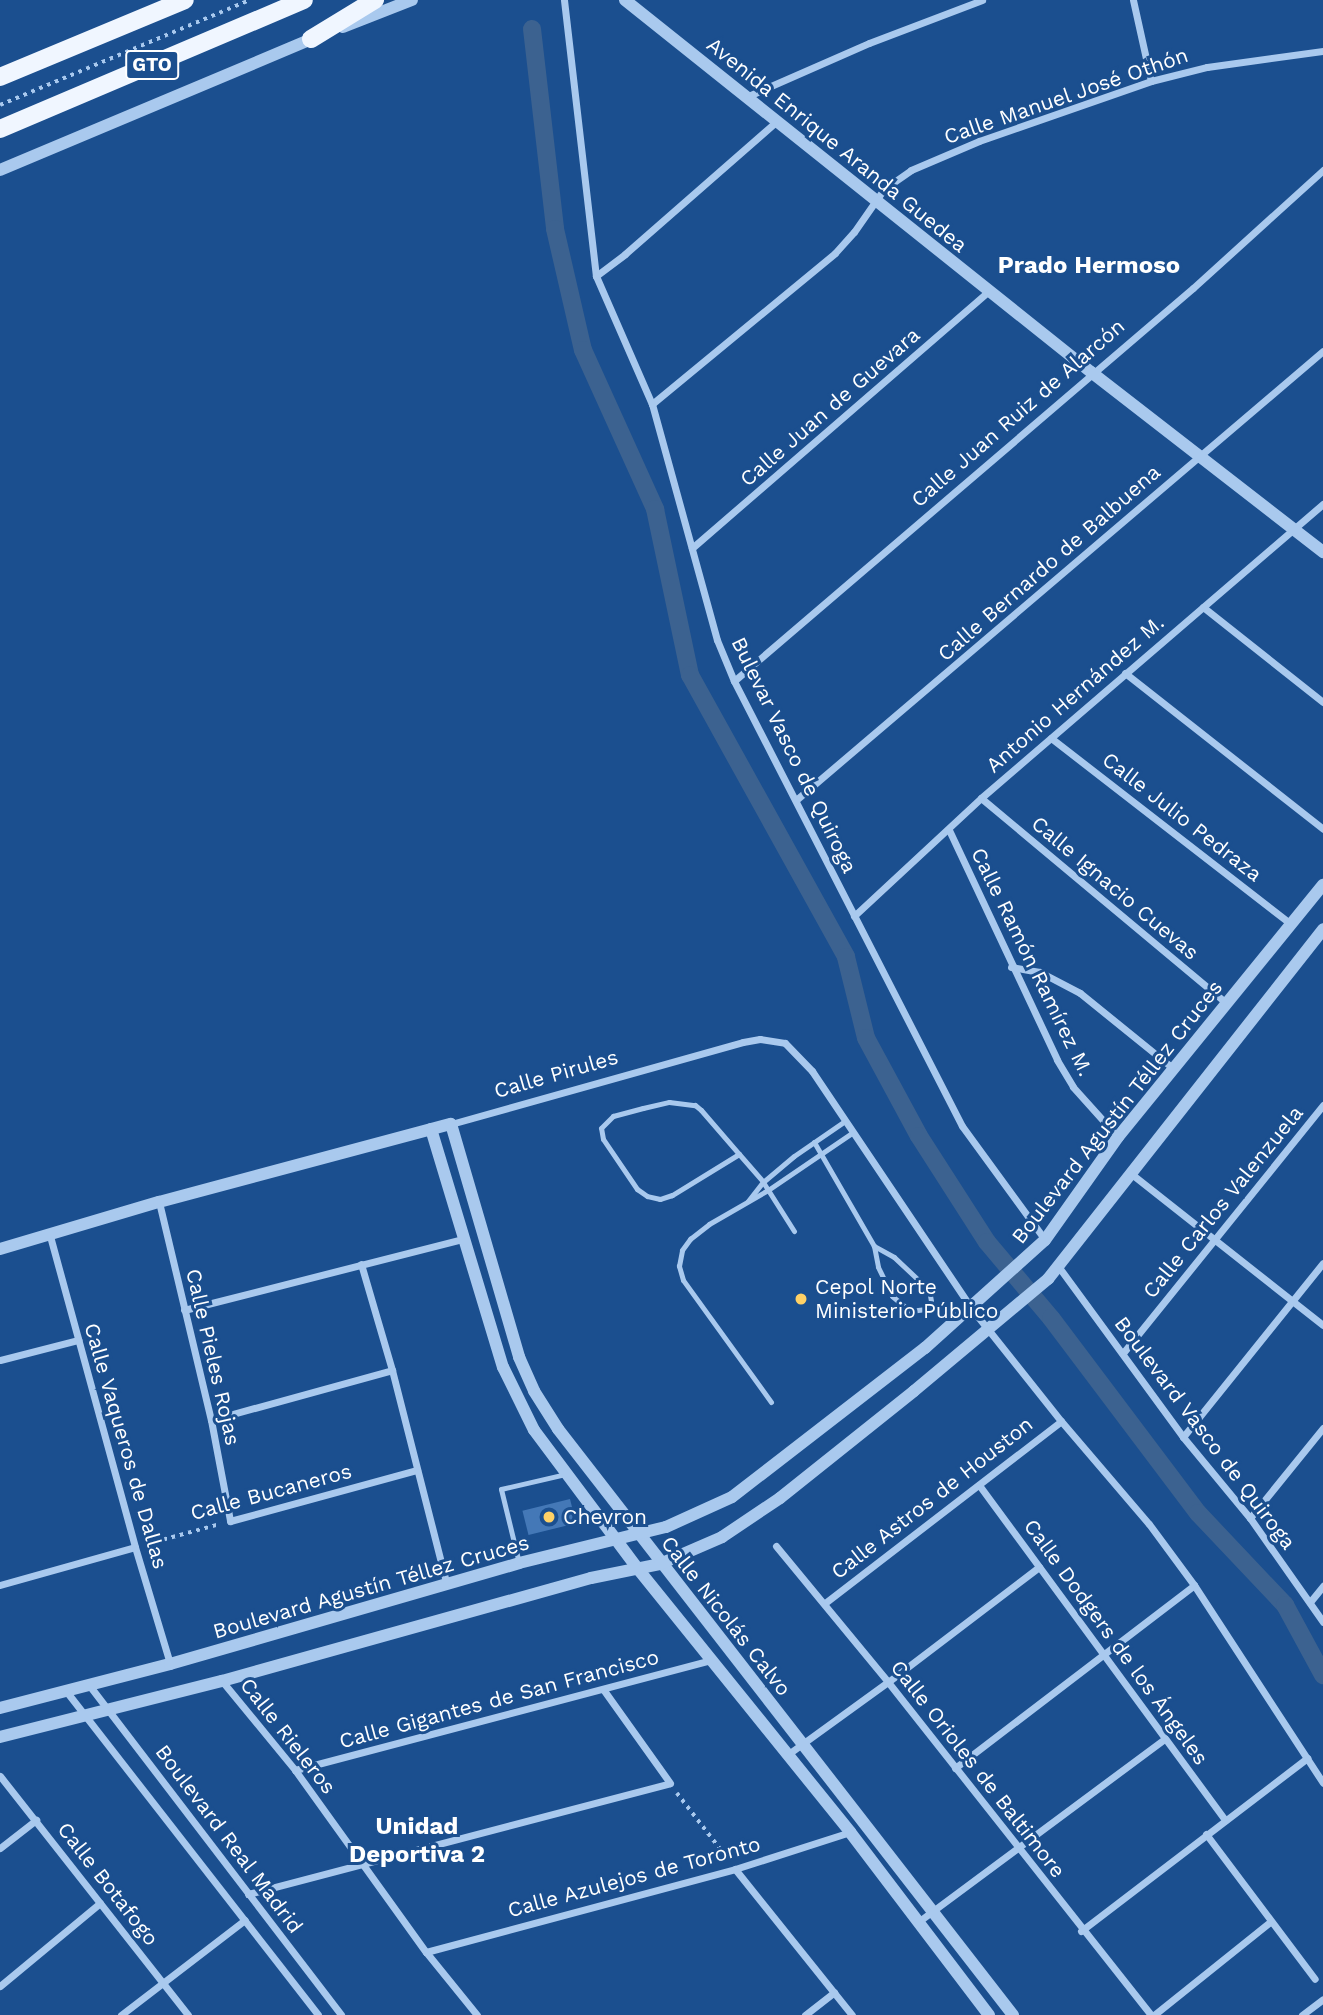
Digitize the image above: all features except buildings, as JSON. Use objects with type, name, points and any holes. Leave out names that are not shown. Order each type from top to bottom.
[{"type":"main road","name":"GTO","points":[[0,77],[186,0]]},
{"type":"main road","name":"GTO","points":[[0,129],[304,0]]},
{"type":"main road","points":[[311,38],[375,0]]},
{"type":"street","points":[[0,170],[311,38],[412,0]]},
{"type":"street","name":"Bulevar Vasco de Quiroga","points":[[564,0],[596,276],[652,404],[718,640],[734,681],[962,1126],[1045,1240]]},
{"type":"street","name":"Avenida Enrique Aranda Guedea","points":[[625,0],[876,202],[1323,552]]},
{"type":"street","points":[[746,97],[869,43],[982,0]]},
{"type":"street","points":[[1133,0],[1151,81]]},
{"type":"street","name":"Calle Manuel José Othón","points":[[652,404],[835,253],[884,189],[911,170],[979,141],[1151,81],[1207,67],[1323,51]]},
{"type":"street","points":[[596,276],[776,122]]},
{"type":"street","name":"Calle Juan Ruiz de Alarcón","points":[[734,681],[1091,372],[1193,288],[1323,170]]},
{"type":"street","points":[[1315,177],[1323,184]]},
{"type":"street","name":"Calle Juan de Guevara","points":[[692,548],[989,290]]},
{"type":"street","name":"Calle Bernardo de Balbuena","points":[[796,800],[1077,564],[1323,351]]},
{"type":"street","name":"Antonio Hernández M.","points":[[854,916],[981,798],[1323,504]]},
{"type":"street","points":[[1203,607],[1323,702]]},
{"type":"street","points":[[1125,673],[1323,829]]},
{"type":"street","name":"Calle Julio Pedraza","points":[[1051,738],[1291,925]]},
{"type":"street","name":"Calle Ignacio Cuevas","points":[[981,798],[1227,1004]]},
{"type":"street","name":"Calle Ramón Ramírez M.","points":[[949,830],[1011,967],[1073,1087],[1118,1137]]},
{"type":"street","name":"Boulevard Agustín Téllez Cruces","points":[[0,1708],[170,1664],[519,1563],[639,1535],[696,1516],[732,1497],[925,1348],[1045,1240],[1118,1137],[1323,885]]},
{"type":"street","points":[[0,1737],[222,1681],[591,1578],[660,1564],[696,1550],[750,1520],[1048,1279],[1129,1172],[1318,946],[1323,929]]},
{"type":"street","points":[[1011,967],[1040,972],[1080,993],[1175,1069]]},
{"type":"street","name":"Calle Pirules","points":[[0,1250],[159,1202],[760,1039],[785,1042],[796,1051],[845,1121],[971,1308],[1061,1421],[1142,1515],[1194,1585],[1323,1783]]},
{"type":"street","name":"Calle Carlos Valenzuela","points":[[1123,1353],[1323,1105]]},
{"type":"street","name":"Calle Nicolás Calvo","points":[[451,1124],[519,1357],[534,1391],[558,1429],[660,1564],[1013,2015]]},
{"type":"street","name":"Calle Nicolás Calvo","points":[[431,1129],[463,1239],[515,1396],[534,1430],[638,1569],[850,1832],[987,2015]]},
{"type":"street","points":[[1129,1172],[1323,1325]]},
{"type":"street","name":"Calle Pieles Rojas","points":[[159,1202],[211,1420],[230,1521]]},
{"type":"street","name":"Calle Vaqueros de Dallas","points":[[50,1236],[135,1547],[170,1664]]},
{"type":"street","points":[[184,1310],[463,1239]]},
{"type":"street","points":[[1183,1437],[1323,1263]]},
{"type":"street","points":[[361,1264],[392,1370],[447,1585]]},
{"type":"street","name":"Boulevard Vasco de Quiroga","points":[[1058,1266],[1183,1437],[1250,1518],[1323,1622]]},
{"type":"street","points":[[0,1360],[78,1339]]},
{"type":"street","points":[[211,1420],[392,1370]]},
{"type":"street","name":"Calle Astros de Houston","points":[[825,1603],[1061,1421]]},
{"type":"street","points":[[1250,1518],[1323,1428]]},
{"type":"street","name":"Calle Bucaneros","points":[[230,1521],[416,1470]]},
{"type":"street","name":"Calle Dodgers de los Ángeles","points":[[979,1485],[1225,1820]]},
{"type":"street","name":"Calle Orioles de Baltimore","points":[[776,1546],[888,1682],[1081,1931],[1152,2015]]},
{"type":"street","points":[[0,1585],[135,1547]]},
{"type":"street","points":[[787,1755],[1039,1567]]},
{"type":"street","points":[[955,1768],[1194,1585]]},
{"type":"street","points":[[1310,1602],[1323,1586]]},
{"type":"street","name":"Calle Gigantes de San Francisco","points":[[295,1770],[711,1660]]},
{"type":"street","name":"Calle Rieleros","points":[[222,1681],[295,1770],[426,1952],[477,2015]]},
{"type":"street","name":"Boulevard Real Madrid","points":[[89,1685],[341,2015]]},
{"type":"street","points":[[248,1894],[670,1783],[603,1689]]},
{"type":"street","name":"Boulevard Real Madrid","points":[[66,1691],[318,2015]]},
{"type":"street","points":[[918,1922],[1164,1739]]},
{"type":"street","points":[[1081,1931],[1307,1758]]},
{"type":"street","name":"Calle Botafogo","points":[[0,1776],[188,2015]]},
{"type":"street","points":[[0,1848],[36,1819]]},
{"type":"street","name":"Calle Azulejos de Toronto","points":[[426,1952],[736,1869],[850,1832]]},
{"type":"street","points":[[1206,1834],[1315,1979]]},
{"type":"street","points":[[736,1869],[852,2015]]},
{"type":"street","points":[[0,1986],[100,1903]]},
{"type":"street","points":[[121,2015],[245,1920]]},
{"type":"street","points":[[1152,2015],[1270,1922]]},
{"type":"street","points":[[805,2015],[834,1992]]},
{"type":"street","points":[[1302,2015],[1323,1999]]},
{"type":"lane","points":[[739,1154],[672,1195],[660,1199],[647,1196],[637,1189],[603,1139],[601,1128],[613,1116],[669,1102],[684,1102],[701,1110],[739,1154],[763,1182],[793,1231]]},
{"type":"lane","points":[[746,1203],[763,1182],[845,1121]]},
{"type":"lane","points":[[771,1402],[683,1280],[679,1266],[682,1250],[690,1239],[852,1133]]},
{"type":"lane","points":[[814,1142],[823,1153],[874,1246],[878,1267],[892,1296],[910,1311],[926,1309],[931,1301],[929,1290],[894,1257],[874,1246]]},
{"type":"lane","points":[[519,1563],[501,1489],[566,1474]]},
{"type":"path","points":[[0,106],[250,0]]},
{"type":"path","name":"Calle Bucaneros","points":[[135,1547],[230,1521]]},
{"type":"path","points":[[670,1783],[736,1869]]},
{"type":"waterway","points":[[532,29],[555,229],[583,350],[655,509],[690,675],[846,957],[866,1038],[919,1136],[987,1242],[1051,1318],[1198,1513],[1285,1605],[1323,1675]]},
{"type":"place","name":"Cepol Norte Ministerio Público","points":[[801,1299]]},
{"type":"place","name":"Chevron","points":[[549,1517]]},
{"type":"district","name":"Prado Hermoso","points":[[1089,266]]},
{"type":"district","name":"Unidad Deportiva 2","points":[[417,1841]]}]
